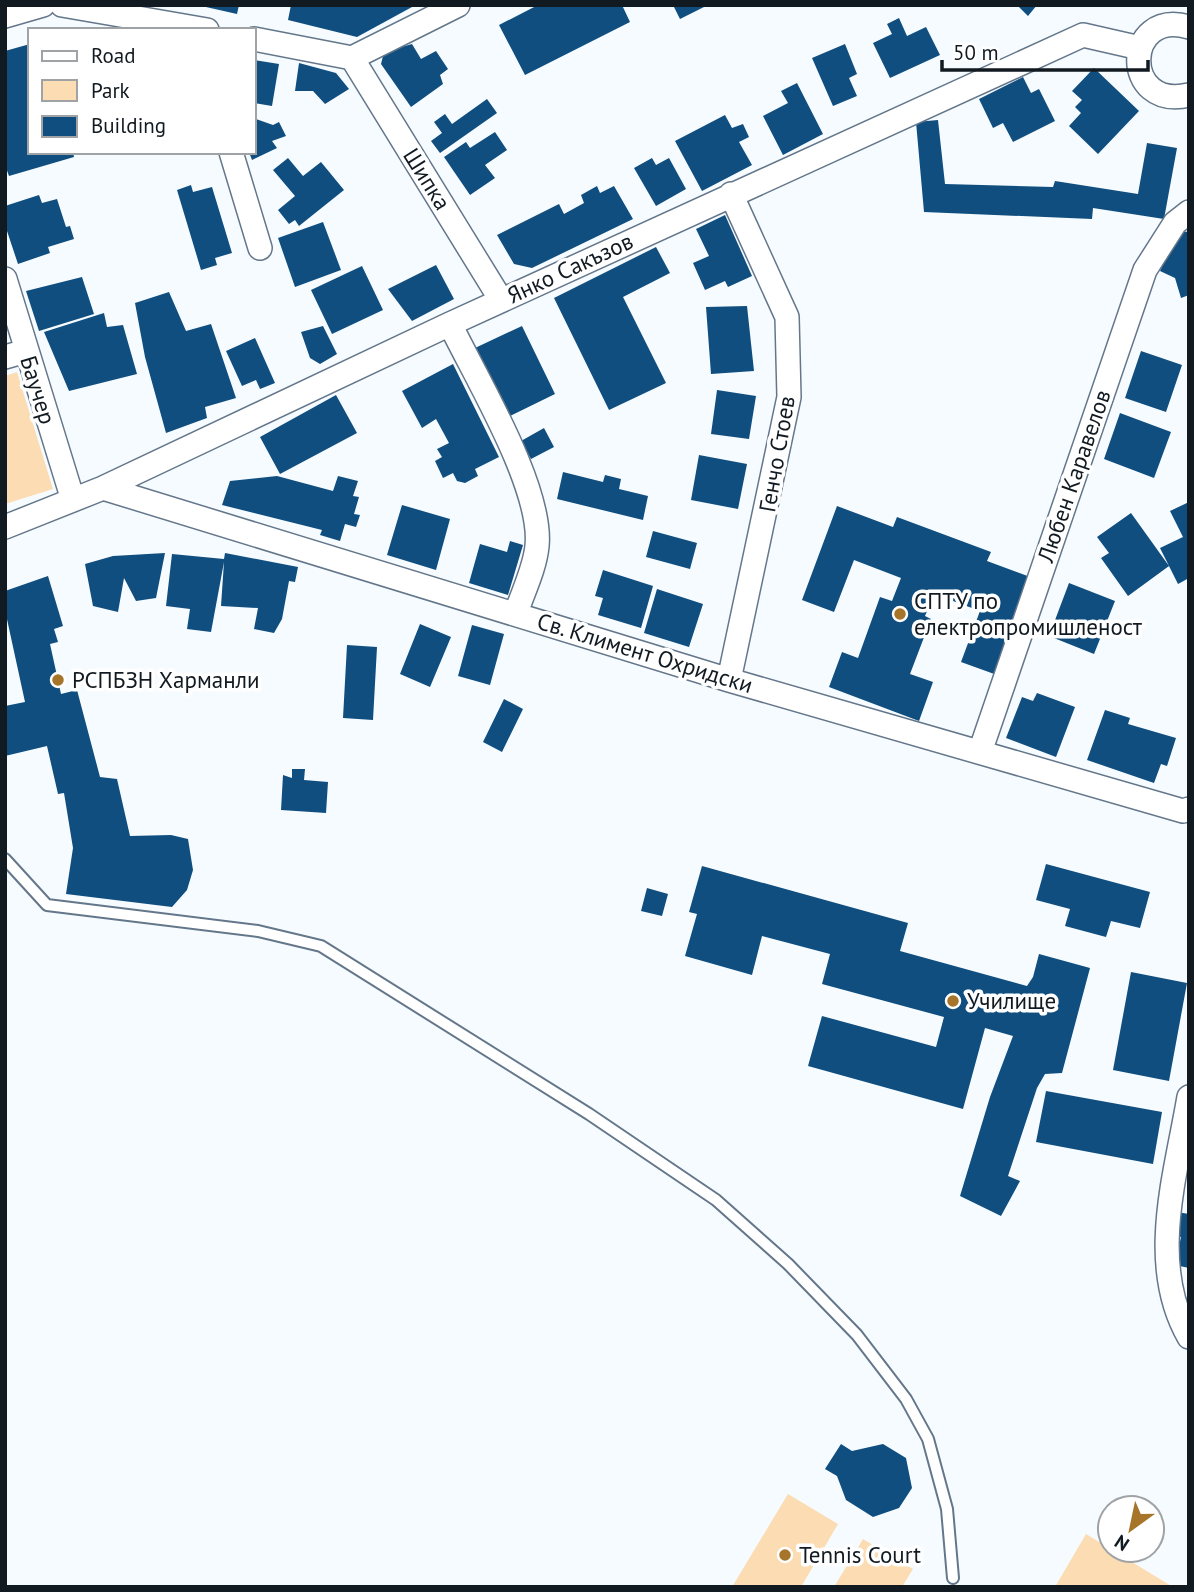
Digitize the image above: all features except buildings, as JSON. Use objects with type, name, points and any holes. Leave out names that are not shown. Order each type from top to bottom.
[{"type":"street","points":[[5,16],[43,5]]},
{"type":"street","points":[[62,5],[192,28]]},
{"type":"street","points":[[256,39],[352,58],[458,5]]},
{"type":"street","points":[[1177,18],[1148,34],[1140,48],[1137,64],[1143,80],[1155,92],[1187,99]]},
{"type":"street","name":"Янко Сакъзов","points":[[5,527],[103,488],[730,194],[1083,35],[1140,48]]},
{"type":"street","name":"Шипка","points":[[352,58],[501,300]]},
{"type":"street","points":[[232,154],[260,248]]},
{"type":"street","name":"Генчо Стоев","points":[[729,680],[789,397],[787,317],[730,194]]},
{"type":"street","name":"Любен Каравелов","points":[[980,752],[1145,270],[1175,223],[1189,212]]},
{"type":"street","name":"Баучер","points":[[5,279],[16,354],[73,500]]},
{"type":"street","points":[[450,324],[527,483],[536,517],[537,547],[516,612]]},
{"type":"street","name":"Св. Климент Охридски","points":[[103,488],[516,612],[729,680],[1187,814]]},
{"type":"street","points":[[1188,1336],[1173,1303],[1166,1242],[1189,1097]]},
{"type":"lane","points":[[5,859],[47,905],[258,931],[321,946],[589,1114],[716,1200],[788,1265],[857,1335],[906,1399],[928,1439],[938,1474],[947,1509],[953,1578]]},
{"type":"green space","points":[[17,372],[53,489],[5,504],[5,376]]},
{"type":"green space","name":"Tennis Court","points":[[788,1494],[838,1524],[801,1587],[732,1587]]},
{"type":"green space","points":[[1086,1534],[1096,1540],[1096,1564],[1135,1564],[1173,1587],[1055,1587]]},
{"type":"green space","name":"Tennis Court","points":[[863,1539],[913,1569],[902,1587],[834,1587]]},
{"type":"place","name":"СПТУ по електропромишленост","points":[[900,614]]},
{"type":"place","name":"РСПБЗН Харманли","points":[[58,680]]},
{"type":"place","name":"Училище","points":[[953,1001]]},
{"type":"place","name":"Tennis Court","points":[[785,1555]]}]
